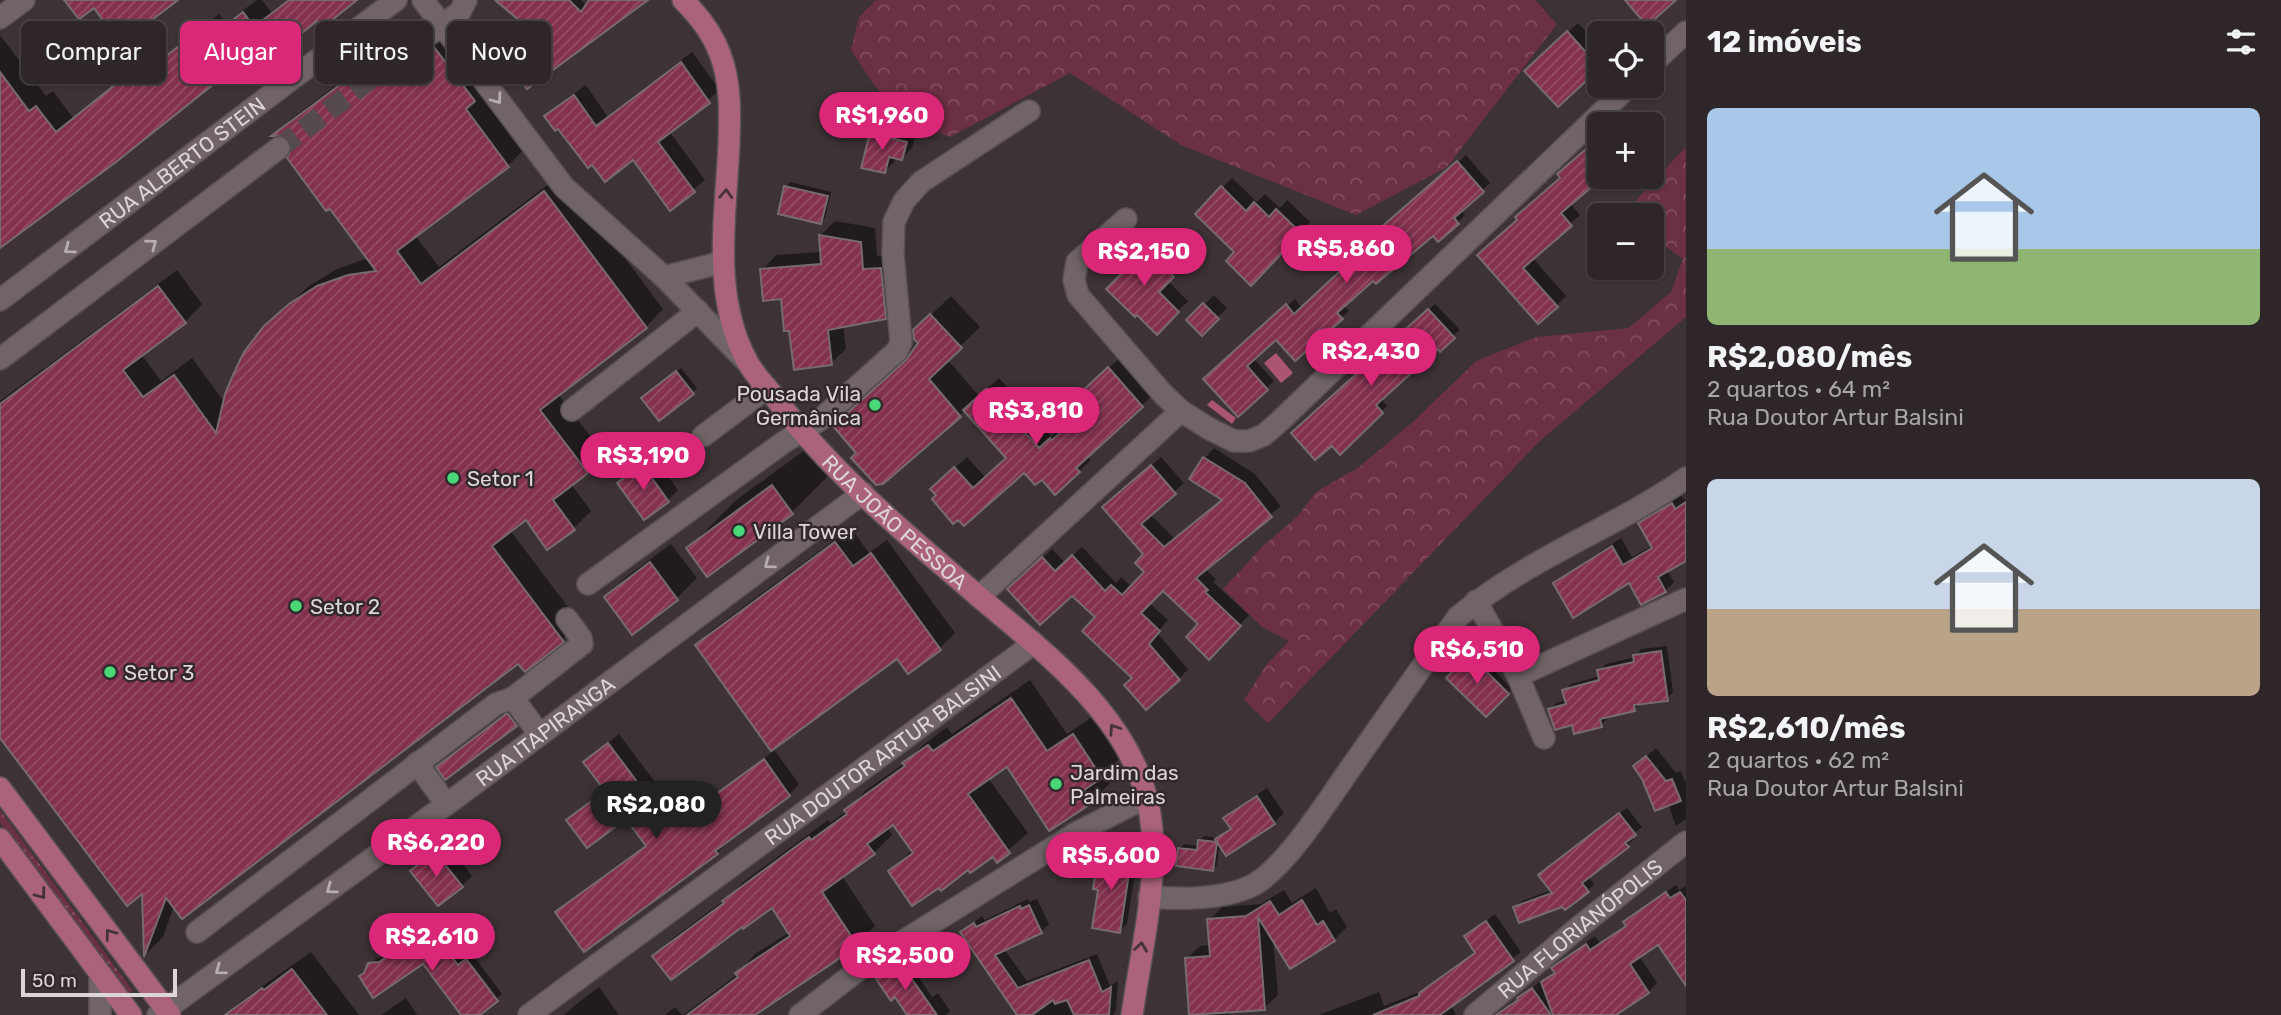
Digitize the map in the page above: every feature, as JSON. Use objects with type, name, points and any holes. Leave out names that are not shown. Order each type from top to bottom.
[{"type":"main road","name":"RUA JOÃO PESSOA","points":[[691,3],[721,55],[728,83],[730,111],[724,292],[730,317],[747,362],[800,431],[863,493],[1034,643],[1099,708],[1117,732],[1147,797],[1153,857],[1132,1015]]},
{"type":"main road","points":[[0,788],[164,1013]]},
{"type":"main road","points":[[0,839],[131,1015]]},
{"type":"street","points":[[0,18],[24,0]]},
{"type":"street","name":"RUA ALBERTO STEIN","points":[[0,300],[396,0]]},
{"type":"street","points":[[423,0],[434,30],[564,187],[664,277],[747,362]]},
{"type":"street","points":[[434,30],[460,12],[466,0]]},
{"type":"street","points":[[1664,53],[1686,32]]},
{"type":"street","points":[[1125,219],[1077,262],[1074,280],[1078,295],[1135,364],[1181,411],[1234,441],[1249,441],[1264,436],[1616,98]]},
{"type":"street","points":[[589,584],[800,431],[821,419],[897,351],[901,342],[892,254],[894,222],[904,201],[921,182],[1029,111]]},
{"type":"street","points":[[0,359],[279,148]]},
{"type":"street","points":[[664,277],[723,262]]},
{"type":"street","points":[[572,410],[698,311]]},
{"type":"street","points":[[703,436],[767,388]]},
{"type":"street","points":[[979,597],[1181,411]]},
{"type":"street","points":[[1149,897],[1176,899],[1227,894],[1250,887],[1269,874],[1308,828],[1458,617],[1476,601],[1512,578],[1686,478]]},
{"type":"street","name":"RUA ITAPIRANGA","points":[[164,1013],[863,493]]},
{"type":"street","points":[[1518,676],[1686,599]]},
{"type":"street","points":[[1476,601],[1518,676],[1544,738]]},
{"type":"street","points":[[197,932],[417,763],[496,704],[513,698],[582,644],[581,638],[567,619]]},
{"type":"street","name":"RUA DOUTOR ARTUR BALSINI","points":[[529,1015],[1034,643]]},
{"type":"street","points":[[513,698],[540,735]]},
{"type":"street","points":[[417,763],[446,804]]},
{"type":"street","points":[[800,1015],[888,950],[1078,832],[1147,797]]},
{"type":"street","name":"RUA FLORIANÓPOLIS","points":[[1475,1015],[1579,927],[1686,842]]},
{"type":"street","points":[[100,974],[100,1015]]},
{"type":"green space","points":[[876,0],[1535,0],[1557,24],[1447,167],[1356,215],[1181,145],[1070,73],[950,137],[903,118],[875,86],[851,50],[859,17]]},
{"type":"green space","points":[[1686,147],[1686,317],[1541,440],[1268,723],[1244,700],[1267,664],[1289,641],[1262,627],[1223,589],[1264,545],[1297,517],[1316,492],[1359,467],[1414,421],[1476,361],[1537,337],[1629,328],[1671,292],[1683,259],[1664,245],[1664,203],[1633,203],[1647,189],[1664,189],[1664,170]]},
{"type":"green space","points":[[0,810],[133,991],[127,995],[0,823]]},
{"type":"shaded area","points":[[1276,353],[1293,373],[1281,383],[1264,363]]},
{"type":"shaded area","points":[[1212,400],[1236,418],[1232,424],[1207,405]]},
{"type":"building","points":[[64,0],[178,0],[150,21],[103,21],[94,8],[79,19]]},
{"type":"building","points":[[289,0],[357,0],[331,21],[315,21],[301,34],[301,21],[262,21]]},
{"type":"building","points":[[495,0],[569,0],[581,12],[589,0],[648,0],[551,71],[551,21],[520,21]]},
{"type":"building","points":[[1625,0],[1676,0],[1653,21],[1643,21]]},
{"type":"building","points":[[243,12],[250,21],[231,21]]},
{"type":"building","points":[[1567,31],[1587,53],[1587,80],[1558,107],[1524,71]]},
{"type":"building","points":[[180,45],[180,84],[214,84],[116,162],[0,248],[0,72],[29,111],[36,106],[56,132],[116,84],[166,84],[166,56]]},
{"type":"building","points":[[434,47],[447,64],[447,84],[462,84],[475,101],[466,109],[509,167],[397,251],[421,284],[544,191],[647,328],[540,410],[588,473],[553,500],[575,530],[547,550],[526,520],[492,546],[564,642],[525,672],[518,664],[182,919],[166,898],[144,957],[142,894],[127,906],[0,738],[0,404],[158,286],[186,323],[123,370],[143,397],[174,375],[216,433],[225,394],[233,375],[244,352],[264,326],[289,304],[317,286],[348,275],[376,271],[330,209],[326,211],[287,158],[292,147],[289,140],[283,136],[271,136],[341,84],[433,84]]},
{"type":"building","points":[[681,62],[710,103],[658,142],[695,192],[670,211],[633,160],[605,182],[592,165],[588,168],[558,129],[555,131],[544,116],[574,95],[596,126]]},
{"type":"building","points":[[870,133],[907,142],[902,160],[889,157],[885,173],[861,168]]},
{"type":"building","points":[[1585,150],[1587,152],[1587,189],[1589,189],[1561,213],[1572,226],[1523,268],[1558,307],[1538,324],[1477,255],[1560,178],[1557,174]]},
{"type":"building","points":[[1457,161],[1484,192],[1454,218],[1459,224],[1438,242],[1433,236],[1376,284],[1373,281],[1337,313],[1343,319],[1295,361],[1276,340],[1247,366],[1268,390],[1238,417],[1203,379],[1286,304],[1294,314],[1381,233],[1378,230]]},
{"type":"building","points":[[784,186],[828,196],[821,224],[778,214]]},
{"type":"building","points":[[1221,186],[1246,211],[1254,202],[1269,217],[1276,209],[1301,233],[1251,286],[1226,261],[1234,252],[1195,214]]},
{"type":"building","points":[[819,235],[861,242],[863,269],[881,268],[886,319],[828,330],[832,365],[794,370],[789,331],[784,331],[781,299],[763,301],[760,269],[821,264]]},
{"type":"building","points":[[1137,240],[1174,277],[1159,292],[1179,312],[1157,335],[1106,289],[1124,271],[1115,263]]},
{"type":"building","points":[[1203,303],[1219,319],[1202,336],[1186,320]]},
{"type":"building","points":[[1428,309],[1455,338],[1440,352],[1438,349],[1376,405],[1383,413],[1340,455],[1332,446],[1315,460],[1291,433]]},
{"type":"building","points":[[930,314],[962,348],[929,379],[961,417],[883,484],[876,485],[851,458],[856,453],[833,426],[906,360],[918,343],[914,339],[913,330]]},
{"type":"building","points":[[1108,367],[1143,407],[1076,468],[1080,472],[1055,495],[1042,480],[1035,485],[1024,473],[964,526],[958,520],[953,524],[932,499],[936,495],[930,489],[954,467],[973,488],[1006,458],[963,410],[986,389],[1039,448],[1087,409],[1076,397]]},
{"type":"building","points":[[676,371],[694,394],[659,421],[641,398]]},
{"type":"building","points":[[1203,457],[1245,483],[1272,517],[1196,578],[1208,590],[1205,592],[1241,626],[1209,660],[1186,637],[1198,624],[1163,591],[1141,613],[1160,631],[1149,644],[1180,680],[1146,710],[1124,685],[1132,678],[1082,631],[1095,617],[1072,596],[1040,625],[1007,589],[1042,557],[1055,571],[1072,555],[1105,591],[1111,585],[1122,595],[1144,572],[1135,563],[1143,554],[1102,507],[1151,465],[1176,494],[1141,524],[1164,547],[1222,500],[1189,479]]},
{"type":"building","points":[[642,464],[669,502],[644,520],[617,483]]},
{"type":"building","name":"Villa Tower","points":[[772,485],[793,514],[707,577],[686,548]]},
{"type":"building","points":[[1686,502],[1686,561],[1658,577],[1666,592],[1641,605],[1629,583],[1573,618],[1553,583],[1612,546],[1623,565],[1652,548],[1638,523],[1672,503],[1675,509]]},
{"type":"building","points":[[835,542],[853,566],[871,553],[941,650],[908,674],[897,659],[771,751],[695,645]]},
{"type":"building","points":[[650,562],[678,600],[632,635],[604,597]]},
{"type":"building","points":[[1661,651],[1668,701],[1634,705],[1635,711],[1600,719],[1602,727],[1574,734],[1572,725],[1555,730],[1548,709],[1566,704],[1562,690],[1599,680],[1597,670],[1634,662],[1633,655]]},
{"type":"building","points":[[1469,654],[1509,694],[1486,717],[1446,678]]},
{"type":"building","points":[[1011,698],[1047,751],[1073,734],[1102,778],[1084,790],[1092,803],[1049,831],[1007,767],[968,794],[1010,853],[997,863],[993,857],[970,873],[968,870],[941,891],[939,888],[912,906],[888,871],[913,853],[893,825],[867,844],[875,854],[822,892],[858,946],[755,1015],[687,1015],[738,977],[735,973],[790,936],[772,908],[671,980],[652,956],[809,837],[811,840],[847,814],[844,810],[905,766],[902,763],[928,745],[933,751]]},
{"type":"building","points":[[506,714],[517,726],[445,780],[436,767]]},
{"type":"building","points":[[608,743],[671,827],[764,759],[790,796],[715,851],[718,854],[584,952],[555,912],[646,846],[626,819],[587,848],[566,820],[605,791],[583,762]]},
{"type":"building","points":[[1646,756],[1666,781],[1672,779],[1681,801],[1655,811],[1642,779],[1633,766]]},
{"type":"building","points":[[1257,796],[1275,824],[1226,856],[1215,839],[1231,829],[1223,818]]},
{"type":"building","points":[[1619,813],[1636,835],[1625,843],[1629,847],[1582,883],[1589,892],[1565,910],[1562,907],[1519,923],[1513,907],[1552,893],[1538,875]]},
{"type":"building","points":[[1198,840],[1217,842],[1213,871],[1176,866],[1178,848],[1197,850]]},
{"type":"building","points":[[435,852],[463,887],[438,906],[410,871]]},
{"type":"building","points":[[1099,854],[1131,860],[1120,933],[1092,928],[1098,890],[1093,889]]},
{"type":"building","points":[[1666,892],[1670,898],[1680,892],[1686,900],[1686,986],[1658,945],[1630,964],[1649,993],[1616,1015],[1553,1015],[1541,982],[1555,973],[1551,968],[1586,944],[1590,950],[1626,926],[1623,922]]},
{"type":"building","points":[[1302,900],[1317,925],[1323,921],[1335,941],[1290,969],[1258,917],[1265,1010],[1189,1015],[1185,958],[1210,956],[1207,919],[1246,916],[1270,901],[1279,915]]},
{"type":"building","points":[[1029,905],[1042,933],[995,955],[1018,988],[1089,960],[1102,992],[1111,987],[1109,1015],[1074,1015],[1067,1000],[1055,1004],[1053,1000],[1032,1015],[1017,1015],[960,932],[974,923],[976,927],[1020,906],[1021,909]]},
{"type":"building","points":[[1486,921],[1514,961],[1440,1015],[1373,1015],[1419,996],[1419,993],[1475,953],[1464,936]]},
{"type":"building","points":[[426,923],[458,965],[466,959],[498,1001],[480,1015],[461,1015],[423,964],[373,998],[359,976],[364,973],[368,963],[379,962],[407,942],[405,939]]},
{"type":"building","points":[[900,962],[937,1015],[907,1015],[895,997],[891,1001],[876,979]]},
{"type":"building","points":[[292,969],[327,1015],[225,1015],[262,988],[264,990]]},
{"type":"building","points":[[1532,988],[1551,1015],[1496,1015],[1518,1000],[1517,998]]},
{"type":"tunnel","points":[[279,148],[364,84]]},
{"type":"place","name":"Pousada Vila Germânica","points":[[875,405]]},
{"type":"place","name":"Setor 1","points":[[453,478]]},
{"type":"place","name":"Villa Tower","points":[[739,531]]},
{"type":"place","name":"Setor 2","points":[[296,606]]},
{"type":"place","name":"Setor 3","points":[[110,672]]},
{"type":"place","name":"Jardim das Palmeiras","points":[[1056,784]]}]
